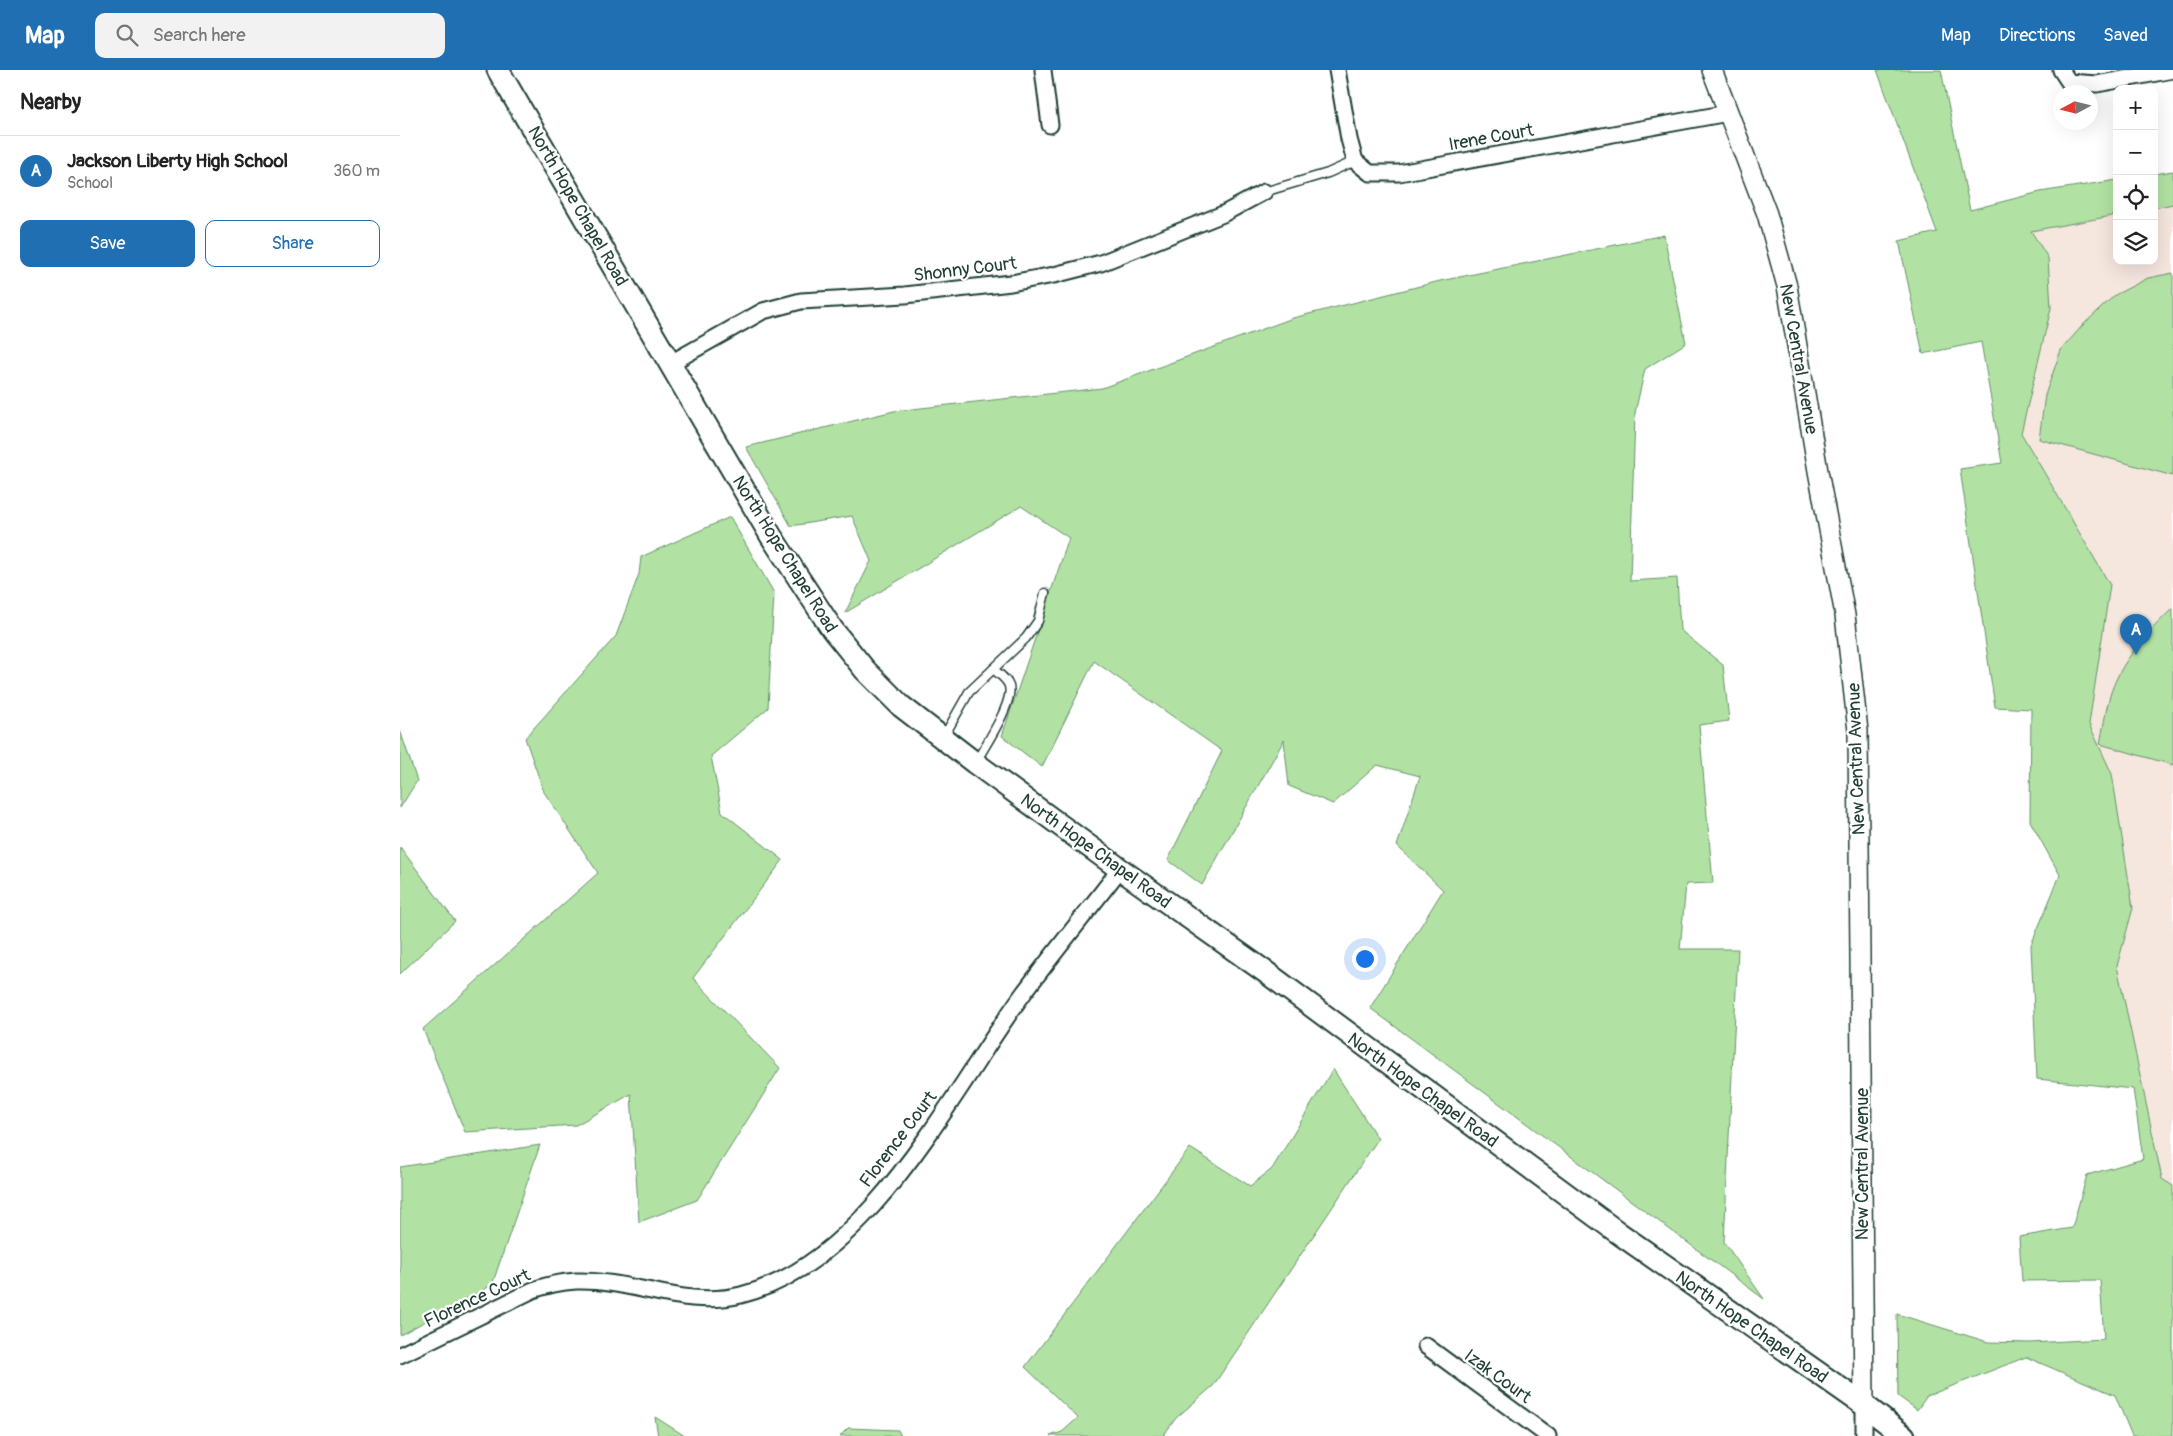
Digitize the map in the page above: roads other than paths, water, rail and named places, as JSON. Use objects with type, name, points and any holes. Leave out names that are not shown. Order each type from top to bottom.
[{"type":"main road","name":"North Hope Chapel Road","points":[[498,70],[771,536],[832,629],[865,670],[895,700],[975,763],[1267,973],[1620,1234],[1864,1405],[1904,1436]]},
{"type":"street","points":[[1043,70],[1050,125]]},
{"type":"street","points":[[1337,70],[1349,139],[1355,161]]},
{"type":"street","name":"New Central Avenue","points":[[1712,70],[1767,214],[1788,286],[1818,471],[1846,615],[1857,722],[1864,1436]]},
{"type":"street","points":[[2061,70],[2069,82],[2097,84],[2173,70]]},
{"type":"street","name":"Irene Court","points":[[1355,161],[1370,173],[1399,174],[1728,113]]},
{"type":"street","name":"Shonny Court","points":[[669,364],[763,311],[801,301],[905,296],[1011,283],[1054,275],[1101,263],[1223,214],[1264,192]]},
{"type":"street","name":"Florence Court","points":[[400,1356],[533,1290],[550,1284],[577,1281],[693,1299],[714,1299],[740,1295],[765,1287],[801,1269],[828,1251],[888,1189],[921,1145],[1022,994],[1120,869]]},
{"type":"street","name":"Izak Court","points":[[1426,1346],[1548,1436]]},
{"type":"lane","points":[[1264,192],[1328,173],[1355,161]]},
{"type":"lane","points":[[943,738],[969,692],[1026,638],[1038,621],[1045,593]]},
{"type":"lane","points":[[975,763],[1009,699],[1010,687],[1004,678],[993,669]]},
{"type":"place","name":"Jackson Liberty High School","points":[[2136,655]]}]
